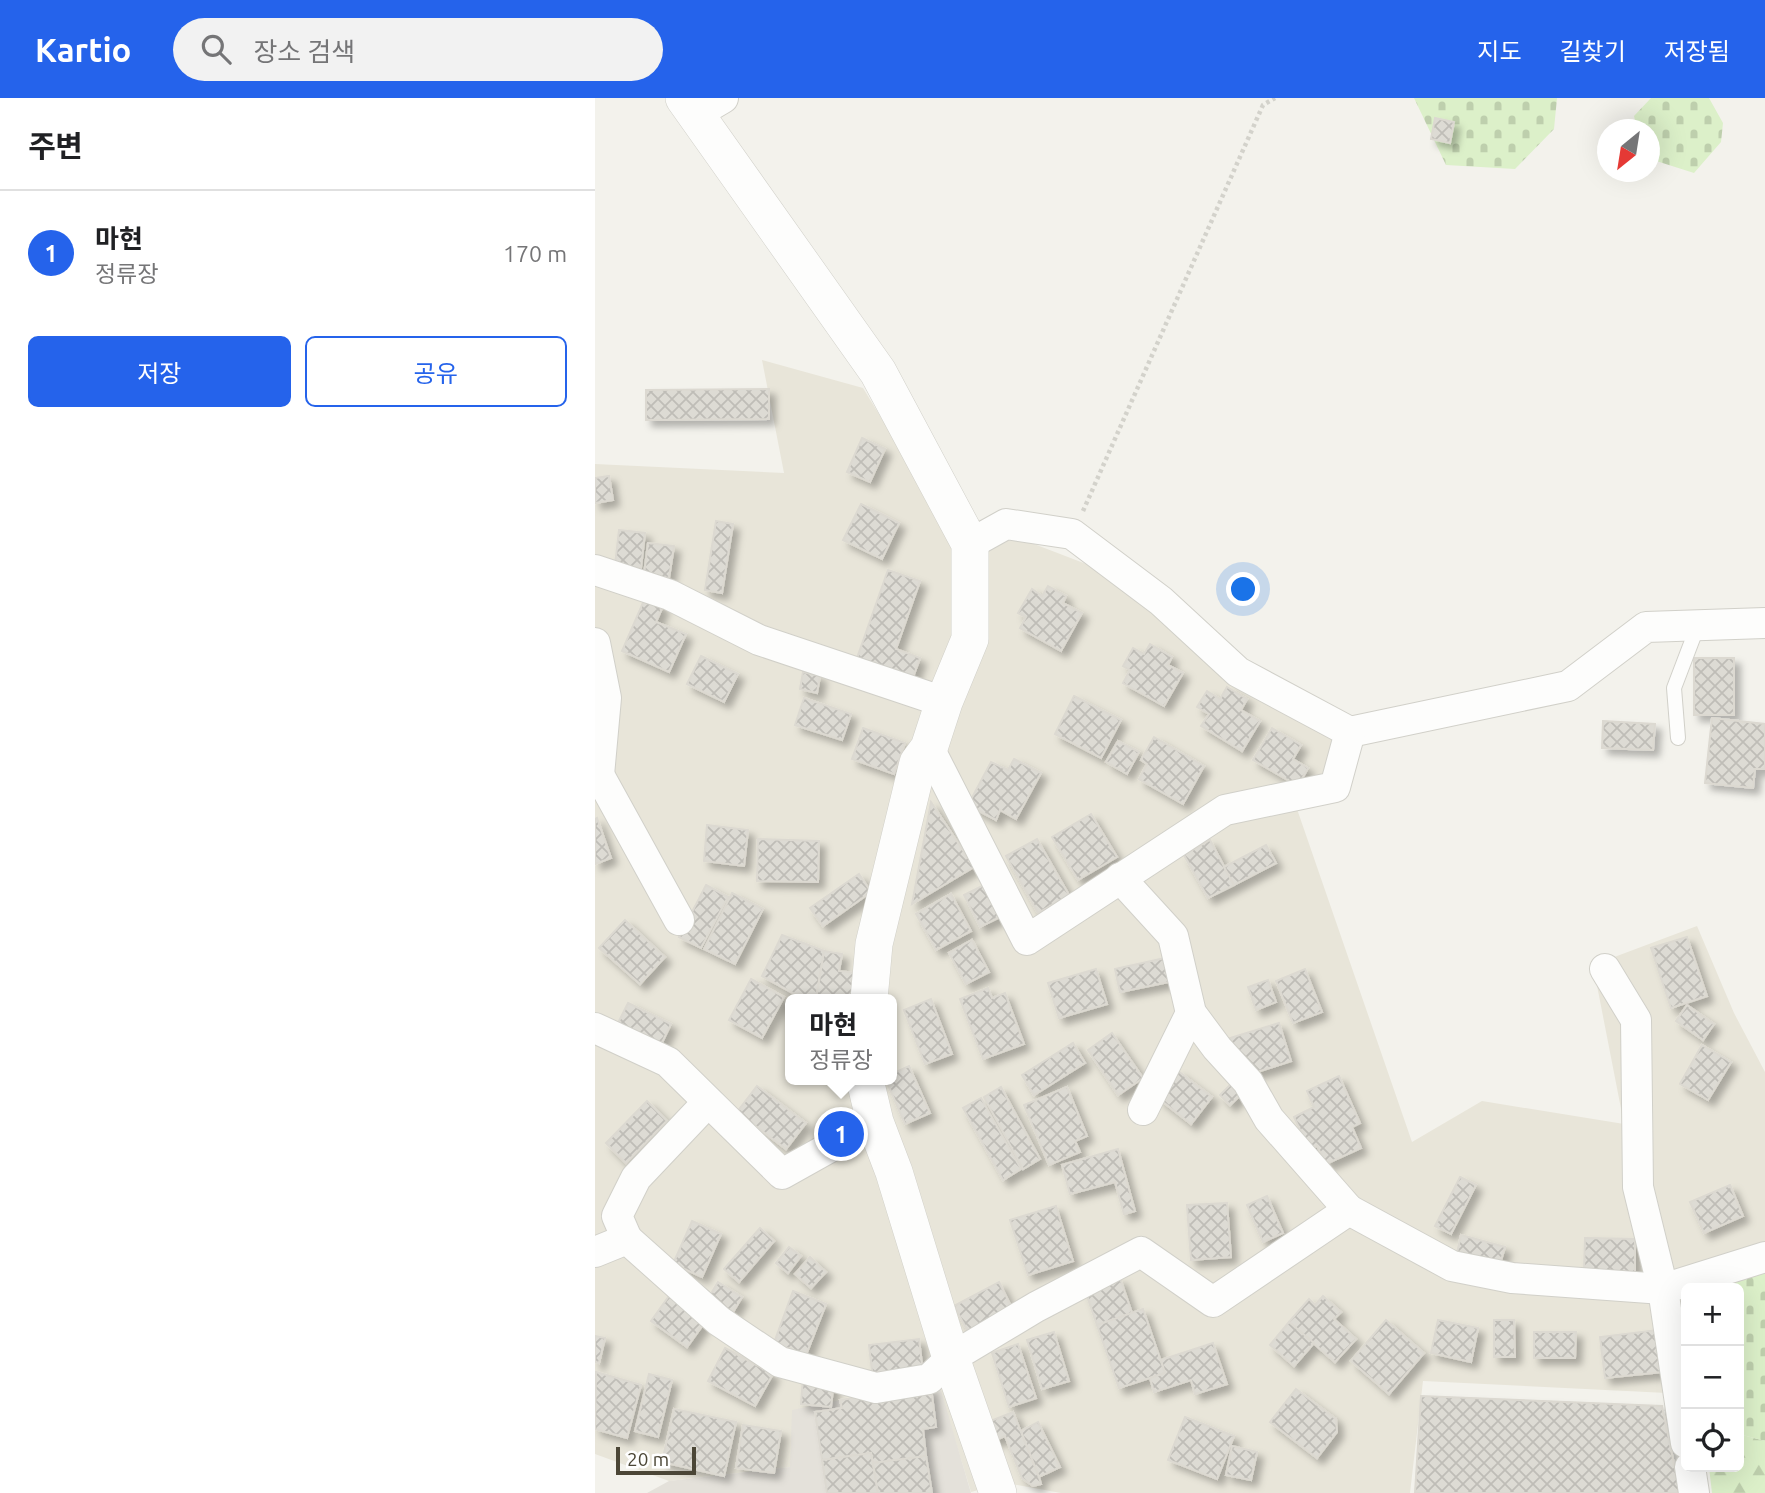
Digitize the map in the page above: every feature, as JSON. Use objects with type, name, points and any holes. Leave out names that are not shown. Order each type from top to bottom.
[{"type":"street","points":[[701,103],[878,372],[970,544],[970,639],[944,702],[929,748],[919,763],[874,944],[869,994]]},
{"type":"street","points":[[970,544],[1006,524],[1072,534],[1161,601],[1238,672],[1350,732],[1568,687],[1646,627],[1765,623]]},
{"type":"street","points":[[595,570],[670,595],[759,640],[944,702]]},
{"type":"street","points":[[595,643],[607,698],[597,776],[679,920]]},
{"type":"street","points":[[929,748],[1027,940],[1225,810],[1335,788],[1350,732]]},
{"type":"street","points":[[1120,878],[1173,936],[1191,1013],[1217,1048],[1248,1082],[1269,1119],[1349,1210],[1452,1266],[1512,1278],[1663,1289],[1765,1257]]},
{"type":"street","points":[[1605,969],[1636,1020],[1637,1187],[1663,1289],[1681,1410]]},
{"type":"street","points":[[1143,1110],[1191,1013]]},
{"type":"street","points":[[595,1028],[668,1062],[782,1174],[875,1122]]},
{"type":"street","points":[[866,1085],[875,1122],[894,1172],[951,1358],[998,1493]]},
{"type":"street","points":[[708,1102],[636,1178],[617,1216],[627,1238],[719,1321],[779,1362],[876,1388],[929,1379],[951,1358],[1036,1307],[1141,1252],[1213,1302],[1349,1210]]},
{"type":"street","points":[[595,1252],[627,1238]]},
{"type":"street","points":[[1691,1472],[1694,1493]]},
{"type":"lane","points":[[1678,738],[1674,688],[1698,625]]},
{"type":"path","points":[[1072,534],[1263,105],[1275,98]]},
{"type":"shaded area","points":[[762,360],[863,388],[960,547],[1021,539],[1094,567],[1338,726],[1327,779],[1297,809],[1412,1142],[1482,1101],[1624,1124],[1593,965],[1697,926],[1734,1013],[1765,1072],[1765,1244],[1672,1273],[1667,1393],[1423,1381],[1410,1493],[1061,1493],[1006,1483],[971,1492],[937,1381],[791,1467],[669,1481],[595,1454],[595,464],[784,473]]},
{"type":"shaded area","points":[[938,1380],[971,1493],[647,1493],[669,1481],[790,1467],[792,1410]]},
{"type":"green space","points":[[1414,98],[1557,98],[1554,129],[1515,169],[1446,165]]},
{"type":"green space","points":[[1651,98],[1709,98],[1723,123],[1721,142],[1694,173],[1660,162],[1660,119],[1635,119],[1634,116]]},
{"type":"green space","points":[[1765,1273],[1765,1441],[1744,1435],[1744,1283],[1725,1283]]},
{"type":"green space","points":[[1744,1435],[1765,1441],[1765,1493],[1712,1493],[1710,1472],[1744,1472]]},
{"type":"building","points":[[1435,118],[1454,122],[1450,143],[1431,139]]},
{"type":"building","points":[[769,389],[769,419],[646,420],[646,390]]},
{"type":"building","points":[[862,438],[885,449],[870,482],[847,472]]},
{"type":"building","points":[[609,476],[613,500],[595,503],[595,478]]},
{"type":"building","points":[[861,504],[899,523],[882,559],[843,540]]},
{"type":"building","points":[[716,521],[733,524],[722,593],[705,590]]},
{"type":"building","points":[[619,530],[645,533],[641,568],[615,565]]},
{"type":"building","points":[[648,543],[674,546],[669,578],[644,574]]},
{"type":"building","points":[[888,570],[920,581],[896,649],[920,658],[912,680],[856,661]]},
{"type":"building","points":[[1048,586],[1066,596],[1063,603],[1082,613],[1061,651],[1020,628],[1026,617],[1018,613],[1032,589],[1042,596]]},
{"type":"building","points":[[645,598],[663,606],[656,622],[686,634],[669,672],[622,651]]},
{"type":"building","points":[[1150,644],[1172,657],[1168,665],[1183,673],[1164,706],[1123,683],[1130,670],[1123,666],[1133,648],[1144,654]]},
{"type":"building","points":[[701,656],[738,674],[724,702],[687,684]]},
{"type":"building","points":[[1694,658],[1734,658],[1734,715],[1694,715]]},
{"type":"building","points":[[803,672],[820,676],[817,693],[800,689]]},
{"type":"building","points":[[1227,687],[1247,699],[1241,710],[1260,721],[1242,751],[1201,726],[1209,714],[1197,707],[1207,691],[1220,699]]},
{"type":"building","points":[[1074,696],[1121,720],[1101,758],[1055,734]]},
{"type":"building","points":[[804,698],[851,714],[842,740],[795,725]]},
{"type":"building","points":[[1712,718],[1765,724],[1765,769],[1755,769],[1753,788],[1705,783]]},
{"type":"building","points":[[1603,721],[1655,724],[1653,750],[1602,748]]},
{"type":"building","points":[[863,728],[905,743],[894,774],[852,759]]},
{"type":"building","points":[[1272,728],[1301,745],[1293,759],[1308,768],[1298,786],[1253,760]]},
{"type":"building","points":[[1154,737],[1204,766],[1183,804],[1139,779],[1147,764],[1141,760]]},
{"type":"building","points":[[1118,741],[1139,752],[1127,774],[1106,762]]},
{"type":"building","points":[[1014,759],[1041,773],[1016,819],[1000,810],[996,820],[968,805],[991,762],[1008,770]]},
{"type":"building","points":[[931,802],[974,867],[912,904]]},
{"type":"building","points":[[1091,814],[1117,857],[1078,880],[1052,837]]},
{"type":"building","points":[[597,818],[611,858],[595,864],[595,819]]},
{"type":"building","points":[[707,825],[748,830],[744,866],[704,861]]},
{"type":"building","points":[[758,839],[819,841],[818,882],[757,881]]},
{"type":"building","points":[[1037,839],[1069,895],[1038,913],[1006,856]]},
{"type":"building","points":[[1210,840],[1234,885],[1208,898],[1184,855]]},
{"type":"building","points":[[1266,845],[1276,863],[1234,885],[1224,867]]},
{"type":"building","points":[[859,874],[871,892],[823,926],[810,908]]},
{"type":"building","points":[[986,884],[1002,916],[980,927],[964,895]]},
{"type":"building","points":[[706,885],[728,897],[701,948],[679,937]]},
{"type":"building","points":[[732,893],[763,909],[735,964],[704,949]]},
{"type":"building","points":[[951,894],[971,931],[936,950],[916,914]]},
{"type":"building","points":[[625,920],[665,957],[640,984],[599,948]]},
{"type":"building","points":[[782,935],[824,951],[817,994],[795,994],[762,976]]},
{"type":"building","points":[[1687,937],[1707,996],[1671,1008],[1651,948]]},
{"type":"building","points":[[972,940],[989,972],[966,984],[949,953]]},
{"type":"building","points":[[824,951],[842,954],[839,971],[856,973],[853,994],[817,994]]},
{"type":"building","points":[[1165,958],[1169,982],[1120,992],[1115,969]]},
{"type":"building","points":[[1096,969],[1107,1004],[1059,1018],[1048,983]]},
{"type":"building","points":[[1305,969],[1322,1012],[1293,1023],[1276,981]]},
{"type":"building","points":[[751,979],[784,997],[762,1038],[729,1020]]},
{"type":"building","points":[[1268,980],[1276,1002],[1256,1010],[1248,987]]},
{"type":"building","points":[[988,988],[992,998],[1005,993],[1024,1044],[983,1059],[960,999]]},
{"type":"building","points":[[931,999],[952,1054],[925,1064],[904,1010]]},
{"type":"building","points":[[628,1003],[671,1024],[659,1049],[616,1027]]},
{"type":"building","points":[[1687,1005],[1714,1024],[1703,1040],[1676,1021]]},
{"type":"building","points":[[1279,1023],[1291,1061],[1254,1073],[1227,1039]]},
{"type":"building","points":[[1112,1033],[1143,1078],[1118,1095],[1088,1050]]},
{"type":"building","points":[[1073,1043],[1085,1063],[1034,1095],[1022,1075]]},
{"type":"building","points":[[1702,1045],[1731,1062],[1708,1100],[1680,1084]]},
{"type":"building","points":[[909,1066],[930,1113],[905,1124],[888,1085],[897,1085],[897,1072]]},
{"type":"building","points":[[1178,1071],[1212,1097],[1191,1124],[1158,1098]]},
{"type":"building","points":[[1339,1076],[1360,1123],[1352,1127],[1361,1148],[1326,1164],[1317,1146],[1309,1149],[1294,1117],[1314,1107],[1307,1091]]},
{"type":"building","points":[[1234,1081],[1244,1092],[1230,1105],[1220,1095]]},
{"type":"building","points":[[757,1086],[806,1123],[786,1149],[737,1112]]},
{"type":"building","points":[[1001,1087],[1040,1159],[1023,1169],[984,1097]]},
{"type":"building","points":[[1067,1087],[1087,1136],[1075,1141],[1080,1152],[1049,1165],[1024,1105]]},
{"type":"building","points":[[981,1098],[1021,1169],[1003,1180],[963,1108]]},
{"type":"building","points":[[647,1101],[667,1121],[626,1163],[606,1143]]},
{"type":"building","points":[[1118,1149],[1135,1211],[1124,1214],[1115,1182],[1070,1194],[1062,1165]]},
{"type":"building","points":[[1460,1177],[1476,1185],[1451,1234],[1435,1226]]},
{"type":"building","points":[[1730,1185],[1743,1216],[1704,1233],[1690,1202]]},
{"type":"building","points":[[1267,1196],[1283,1233],[1263,1242],[1247,1205]]},
{"type":"building","points":[[1227,1203],[1231,1257],[1191,1260],[1187,1205]]},
{"type":"building","points":[[1056,1206],[1073,1261],[1028,1275],[1010,1220]]},
{"type":"building","points":[[692,1221],[721,1234],[702,1277],[673,1264]]},
{"type":"building","points":[[760,1228],[774,1241],[739,1282],[724,1269]]},
{"type":"building","points":[[1461,1235],[1505,1247],[1500,1264],[1457,1253]]},
{"type":"building","points":[[1585,1238],[1635,1239],[1635,1273],[1584,1272]]},
{"type":"building","points":[[789,1247],[801,1256],[788,1273],[776,1263]]},
{"type":"building","points":[[810,1257],[826,1272],[811,1288],[795,1274]]},
{"type":"building","points":[[1120,1278],[1132,1313],[1097,1325],[1085,1290]]},
{"type":"building","points":[[718,1282],[742,1297],[733,1312],[709,1297]]},
{"type":"building","points":[[999,1282],[1015,1314],[971,1337],[954,1306]]},
{"type":"building","points":[[793,1291],[826,1304],[806,1355],[774,1343]]},
{"type":"building","points":[[669,1296],[705,1322],[687,1347],[651,1321]]},
{"type":"building","points":[[1323,1296],[1341,1312],[1334,1319],[1356,1339],[1335,1362],[1289,1322],[1309,1299],[1315,1305]]},
{"type":"building","points":[[1143,1309],[1165,1373],[1119,1388],[1097,1325]]},
{"type":"building","points":[[1386,1320],[1424,1353],[1389,1394],[1351,1361]]},
{"type":"building","points":[[1438,1320],[1478,1328],[1471,1362],[1431,1353]]},
{"type":"building","points":[[1494,1320],[1514,1320],[1515,1357],[1494,1357]]},
{"type":"building","points":[[1289,1322],[1314,1343],[1294,1366],[1270,1345]]},
{"type":"building","points":[[1657,1330],[1662,1372],[1605,1378],[1600,1337]]},
{"type":"building","points":[[1054,1332],[1069,1381],[1042,1389],[1027,1340]]},
{"type":"building","points":[[1534,1332],[1576,1332],[1575,1358],[1534,1358]]},
{"type":"building","points":[[595,1336],[605,1338],[599,1363],[595,1362]]},
{"type":"building","points":[[919,1339],[923,1373],[873,1379],[869,1345]]},
{"type":"building","points":[[1213,1343],[1227,1384],[1195,1394],[1191,1380],[1154,1392],[1150,1378],[1165,1373],[1161,1360]]},
{"type":"building","points":[[1018,1344],[1036,1398],[1009,1407],[992,1353]]},
{"type":"building","points":[[725,1348],[773,1374],[755,1406],[708,1381]]},
{"type":"building","points":[[596,1372],[641,1385],[627,1438],[595,1429]]},
{"type":"building","points":[[649,1374],[672,1380],[658,1437],[635,1431]]},
{"type":"building","points":[[803,1377],[834,1380],[831,1407],[801,1404]]},
{"type":"building","points":[[931,1387],[936,1427],[923,1429],[926,1456],[873,1463],[871,1453],[822,1460],[815,1412],[842,1408],[840,1400]]},
{"type":"building","points":[[1296,1389],[1336,1419],[1337,1432],[1317,1458],[1270,1422]]},
{"type":"building","points":[[1421,1396],[1662,1406],[1680,1493],[1415,1493]]},
{"type":"building","points":[[674,1409],[736,1422],[724,1476],[662,1462]]},
{"type":"building","points":[[1013,1412],[1041,1484],[1033,1486],[1022,1478],[1005,1436],[991,1442],[983,1424]]},
{"type":"building","points":[[1185,1417],[1234,1436],[1217,1479],[1168,1460]]},
{"type":"building","points":[[1038,1422],[1060,1467],[1039,1477],[1021,1431]]},
{"type":"building","points":[[743,1425],[781,1431],[774,1473],[736,1468]]},
{"type":"building","points":[[1232,1446],[1257,1452],[1251,1480],[1226,1475]]},
{"type":"building","points":[[871,1453],[878,1493],[827,1493],[822,1460]]},
{"type":"building","points":[[926,1456],[932,1493],[878,1493],[873,1463]]},
{"type":"place","name":"마현","points":[[841,1134]]}]
